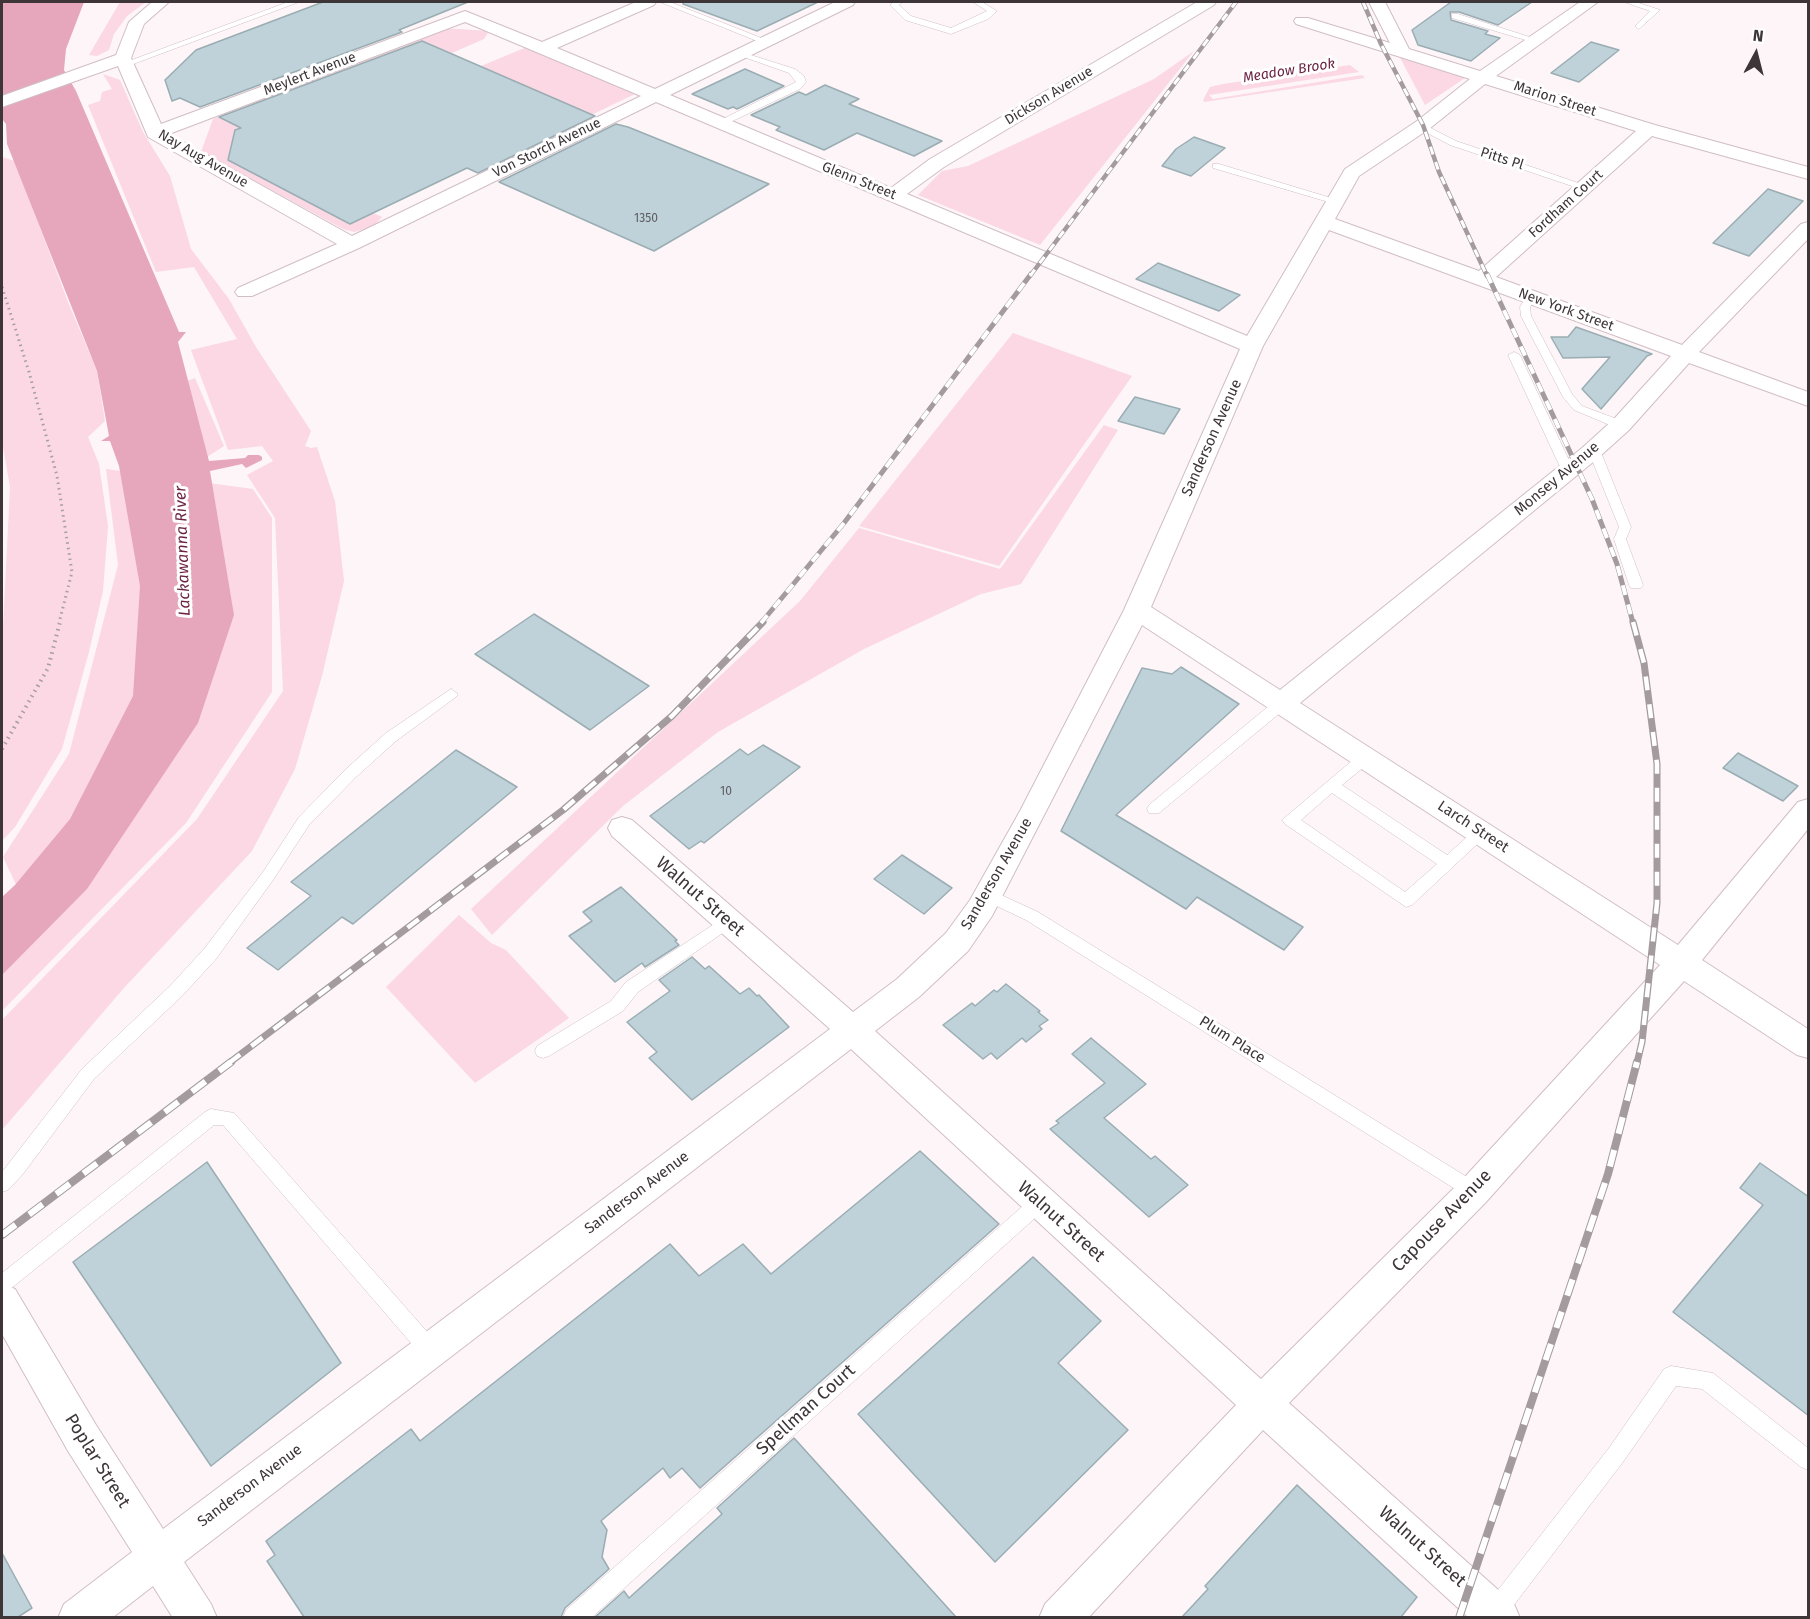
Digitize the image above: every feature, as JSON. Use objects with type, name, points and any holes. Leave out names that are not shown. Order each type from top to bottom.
[{"type":"street","points":[[2,102],[87,70],[124,61],[137,22],[161,2]]},
{"type":"street","points":[[541,49],[648,2]]},
{"type":"street","name":"Von Storch Avenue","points":[[245,292],[352,244],[847,2]]},
{"type":"street","name":"Dickson Avenue","points":[[894,195],[937,163],[1208,2]]},
{"type":"street","points":[[1377,2],[1402,51]]},
{"type":"street","name":"Sanderson Avenue","points":[[78,1617],[852,1030],[938,962],[957,942],[988,894],[1137,610],[1252,346],[1352,173],[1421,126],[1484,76],[1590,2]]},
{"type":"street","name":"Glenn Street","points":[[465,16],[1252,346]]},
{"type":"street","name":"Meylert Avenue","points":[[154,133],[465,16]]},
{"type":"street","name":"Marion Street","points":[[1302,21],[1649,129],[1801,171]]},
{"type":"street","name":"Nay Aug Avenue","points":[[124,61],[149,115],[154,133],[352,244]]},
{"type":"street","name":"Fordham Court","points":[[1482,279],[1649,129]]},
{"type":"street","points":[[1801,171],[1809,156]]},
{"type":"street","name":"New York Street","points":[[1330,211],[1482,279],[1809,399]]},
{"type":"street","name":"Monsey Avenue","points":[[1281,704],[1594,450],[1621,425],[1685,354],[1809,228]]},
{"type":"street","name":"Larch Street","points":[[1137,610],[1809,1045]]},
{"type":"street","name":"Capouse Avenue","points":[[1059,1617],[1263,1403],[1474,1191],[1712,929],[1809,809]]},
{"type":"street","name":"Walnut Street","points":[[622,828],[852,1030],[1039,1203],[1497,1615]]},
{"type":"street","name":"Poplar Street","points":[[2,1301],[65,1410],[197,1617]]},
{"type":"lane","points":[[124,61],[295,2]]},
{"type":"lane","points":[[664,2],[765,41]]},
{"type":"lane","points":[[899,2],[894,5],[908,18],[951,31],[985,18],[993,11],[977,2]]},
{"type":"lane","points":[[1628,2],[1656,9],[1639,26]]},
{"type":"lane","points":[[1455,16],[1535,40]]},
{"type":"lane","points":[[722,123],[797,87],[801,82],[801,78],[792,71],[741,53]]},
{"type":"lane","name":"Pitts Pl","points":[[1421,126],[1453,143],[1585,187]]},
{"type":"lane","points":[[1216,166],[1330,211]]},
{"type":"lane","points":[[1531,297],[1525,307],[1526,316],[1567,395],[1578,408],[1621,425]]},
{"type":"lane","points":[[1514,355],[1568,471]]},
{"type":"lane","points":[[1594,450],[1625,527],[1620,539],[1636,585]]},
{"type":"lane","points":[[2,1184],[17,1168],[88,1074],[115,1046],[176,991],[210,954],[268,876],[304,821],[351,772],[391,737],[451,694]]},
{"type":"lane","points":[[1154,809],[1281,704]]},
{"type":"lane","points":[[1365,758],[1290,820],[1406,901],[1481,833]]},
{"type":"lane","points":[[1332,786],[1448,863]]},
{"type":"lane","name":"Plum Place","points":[[988,894],[1032,916],[1474,1191]]},
{"type":"lane","points":[[543,1051],[617,1006],[632,987],[728,921]]},
{"type":"lane","points":[[2,1284],[211,1118],[228,1118],[430,1350]]},
{"type":"lane","name":"Spellman Court","points":[[574,1617],[1039,1203]]},
{"type":"lane","points":[[1497,1615],[1616,1455],[1671,1376],[1706,1380],[1809,1460]]},
{"type":"path","points":[[2,287],[29,372],[57,476],[72,572],[48,668],[10,738],[2,748]]},
{"type":"shaded area","points":[[120,2],[146,2],[127,16],[114,34],[109,50],[97,56],[89,55]]},
{"type":"shaded area","points":[[443,28],[489,31],[484,39],[452,53],[435,46],[244,127],[233,138],[230,151],[382,217],[373,227],[354,232],[343,229],[201,152],[213,119]]},
{"type":"shaded area","points":[[527,47],[635,94],[487,165],[481,161],[585,112],[481,66]]},
{"type":"shaded area","points":[[1194,51],[1040,245],[918,195],[942,171],[968,166],[1154,79]]},
{"type":"shaded area","points":[[1397,52],[1468,76],[1425,105]]},
{"type":"shaded area","points":[[1350,65],[1359,72],[1209,95],[1213,99],[1362,75],[1365,78],[1204,102],[1203,100],[1210,87]]},
{"type":"shaded area","points":[[103,74],[120,80],[143,132],[170,176],[191,249],[229,299],[256,347],[311,431],[305,446],[317,447],[335,501],[344,581],[322,676],[295,769],[252,851],[123,989],[2,1130],[2,1020],[197,819],[283,691],[275,518],[247,475],[273,461],[262,446],[228,450],[191,350],[237,339],[194,267],[156,272],[88,105],[100,101],[102,92],[112,89]]},
{"type":"shaded area","points":[[2,157],[15,161],[68,302],[97,371],[105,421],[88,437],[99,464],[108,526],[103,591],[62,749],[15,827],[2,841],[2,647],[10,487],[2,441]]},
{"type":"shaded area","points":[[1013,333],[1132,376],[999,566],[859,526]]},
{"type":"shaded area","points":[[195,378],[224,446],[207,457],[176,385]]},
{"type":"shaded area","points":[[1104,425],[1118,430],[1021,584],[981,594],[864,649],[718,732],[623,806],[492,935],[471,909],[800,601],[859,528],[1000,569]]},
{"type":"shaded area","points":[[106,469],[253,489],[272,518],[272,692],[186,823],[2,1011],[2,937],[29,912],[3,857],[69,754],[118,565]]},
{"type":"shaded area","points":[[459,915],[491,943],[506,950],[569,1018],[475,1083],[386,987]]},
{"type":"water","name":"Lackawanna River","points":[[3,2],[84,2],[66,49],[64,70],[76,91],[179,332],[186,332],[178,342],[209,461],[245,458],[248,455],[259,455],[262,460],[246,468],[242,464],[210,471],[234,615],[198,723],[87,889],[2,975],[2,897],[15,885],[70,819],[133,696],[140,586],[119,466],[110,441],[101,441],[109,436],[97,371],[7,144],[6,124],[2,119]]},
{"type":"building","points":[[323,2],[468,2],[399,30],[402,32],[200,107],[180,98],[172,101],[165,80],[196,50]]},
{"type":"building","points":[[683,2],[818,2],[757,31],[683,4]]},
{"type":"building","points":[[1451,2],[1532,2],[1498,25],[1459,12],[1450,12],[1451,20],[1488,31],[1485,34],[1500,38],[1471,61],[1418,45],[1412,30]]},
{"type":"building","points":[[422,41],[595,116],[478,173],[467,168],[350,224],[228,160],[235,130],[241,128],[219,117]]},
{"type":"building","points":[[1591,42],[1619,50],[1579,82],[1551,73]]},
{"type":"building","points":[[745,69],[784,86],[737,109],[733,107],[728,109],[692,94]]},
{"type":"building","points":[[825,85],[859,99],[849,104],[942,141],[914,156],[857,133],[824,150],[776,130],[780,127],[751,115],[799,92],[806,95]]},
{"type":"building","points":[[616,124],[769,184],[654,251],[499,182]]},
{"type":"building","points":[[1194,137],[1225,148],[1191,176],[1162,166],[1176,149]]},
{"type":"building","points":[[1768,189],[1803,201],[1749,256],[1713,243]]},
{"type":"building","points":[[1158,263],[1240,295],[1219,311],[1136,279]]},
{"type":"building","points":[[1576,327],[1652,354],[1647,356],[1601,409],[1582,389],[1610,357],[1563,358],[1551,337],[1568,337]]},
{"type":"building","points":[[1135,397],[1180,409],[1164,434],[1118,421]]},
{"type":"building","points":[[534,614],[649,686],[590,730],[475,654]]},
{"type":"building","points":[[1181,667],[1239,704],[1116,815],[1303,927],[1284,950],[1197,897],[1186,909],[1061,831],[1142,668],[1172,674]]},
{"type":"building","points":[[763,745],[800,767],[704,843],[701,841],[689,849],[650,816],[740,749],[748,755]]},
{"type":"building","points":[[456,750],[517,787],[353,924],[342,917],[278,970],[247,948],[311,896],[291,882]]},
{"type":"building","points":[[1738,753],[1798,786],[1783,801],[1723,768]]},
{"type":"building","points":[[902,855],[952,888],[924,914],[874,879]]},
{"type":"building","points":[[621,887],[677,940],[675,941],[679,945],[645,967],[642,963],[615,982],[569,936],[592,921],[583,912]]},
{"type":"building","points":[[692,957],[705,969],[709,966],[740,994],[749,988],[757,996],[759,995],[789,1027],[692,1100],[649,1058],[657,1052],[627,1022],[670,991],[659,980]]},
{"type":"building","points":[[1006,984],[1048,1020],[1039,1026],[1042,1029],[1026,1042],[1022,1038],[997,1059],[991,1053],[983,1059],[943,1025],[972,1003],[975,1006],[994,990],[997,992]]},
{"type":"building","points":[[1091,1038],[1146,1084],[1104,1118],[1151,1159],[1155,1156],[1188,1185],[1149,1217],[1050,1129],[1059,1123],[1056,1121],[1105,1083],[1072,1054]]},
{"type":"building","points":[[920,1151],[999,1224],[700,1488],[682,1468],[670,1478],[663,1468],[601,1521],[607,1530],[602,1557],[609,1569],[565,1608],[561,1617],[304,1617],[267,1561],[275,1555],[266,1541],[411,1429],[420,1441],[670,1244],[699,1276],[743,1244],[771,1274]]},
{"type":"building","points":[[207,1162],[341,1363],[211,1466],[73,1262]]},
{"type":"building","points":[[1760,1163],[1809,1197],[1809,1416],[1673,1312],[1763,1205],[1740,1188]]},
{"type":"building","points":[[1033,1257],[1101,1321],[1058,1363],[1128,1430],[995,1562],[858,1414]]},
{"type":"building","points":[[794,1438],[956,1617],[595,1617],[624,1591],[629,1598],[722,1514],[717,1508]]},
{"type":"building","points":[[1297,1485],[1417,1597],[1401,1617],[1182,1617],[1208,1589],[1205,1586]]},
{"type":"building","points":[[2,1553],[32,1608],[18,1617],[2,1617]]},
{"type":"railway","points":[[1030,276],[1236,2]]},
{"type":"railway","points":[[1363,2],[1381,44],[1423,125],[1439,172],[1487,276]]},
{"type":"railway","points":[[761,623],[844,523],[1031,274]]},
{"type":"railway","points":[[1487,274],[1592,499],[1617,564],[1633,623]]},
{"type":"railway","points":[[229,1063],[563,810],[672,716],[763,622]]},
{"type":"railway","points":[[1633,622],[1644,663],[1657,764],[1657,903],[1642,1042],[1637,1063]]},
{"type":"railway","points":[[2,1235],[231,1062]]},
{"type":"railway","points":[[1459,1618],[1608,1174],[1637,1062]]},
{"type":"water label","name":"Meadow Brook","points":[[1289,71]]}]
